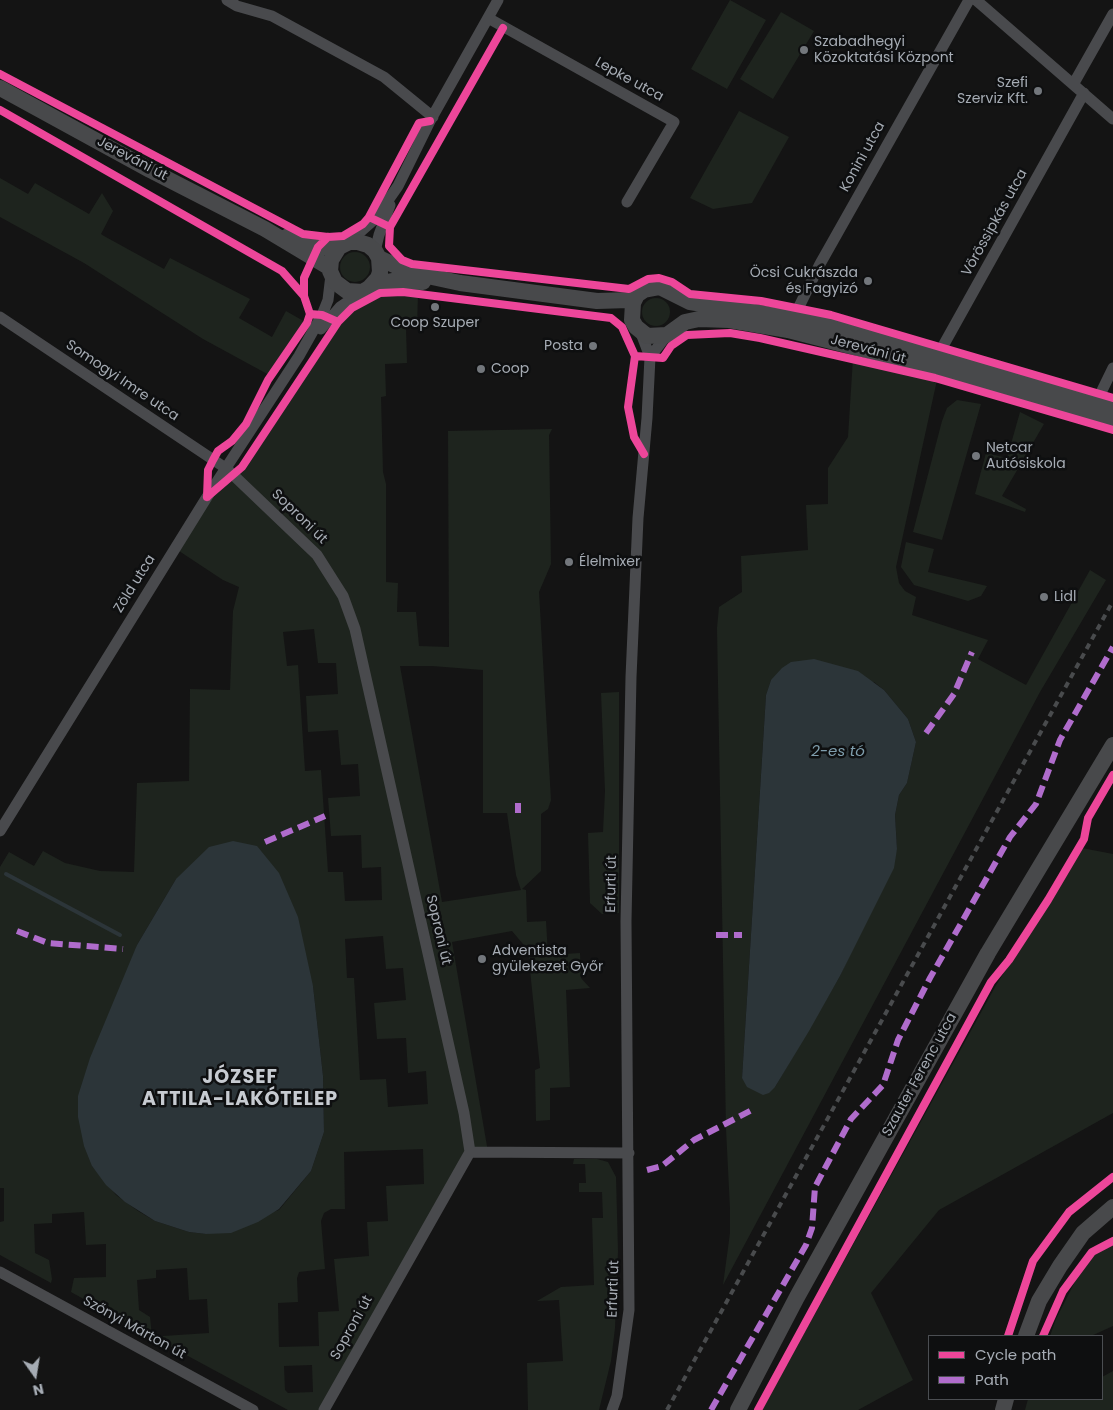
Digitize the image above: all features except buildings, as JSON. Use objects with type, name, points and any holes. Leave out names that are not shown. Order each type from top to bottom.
[{"type":"street","points":[[227,0],[237,6],[258,5],[272,16],[384,77],[433,116]]},
{"type":"street","points":[[366,290],[378,278],[380,272],[377,255],[379,235],[398,186],[433,116],[498,0]]},
{"type":"street","name":"Konini utca","points":[[791,324],[820,264],[969,0]]},
{"type":"street","points":[[976,0],[1074,83],[1113,119]]},
{"type":"street","points":[[1074,83],[1113,14]]},
{"type":"street","name":"Lepke utca","points":[[488,18],[674,122],[627,202]]},
{"type":"street","name":"Jereváni út","points":[[0,88],[150,170],[265,229],[330,272],[335,282],[347,291],[366,290],[381,283],[392,281],[460,284],[597,301],[622,301],[637,296],[644,290],[660,287],[675,296],[699,304],[791,324],[939,362],[1094,409],[1113,422]]},
{"type":"street","name":"Vörössipkás utca","points":[[939,362],[1084,93]]},
{"type":"street","points":[[330,272],[331,260],[344,245],[375,219],[398,186]]},
{"type":"street","name":"Jereváni út","points":[[265,229],[318,247],[358,242],[368,245],[377,255],[417,274],[460,284]]},
{"type":"street","name":"Zöld utca","points":[[0,831],[207,497],[300,356],[325,308],[330,272]]},
{"type":"street","name":"Zöld utca","points":[[300,356],[340,307],[366,290]]},
{"type":"street","points":[[637,296],[632,303],[637,326]]},
{"type":"street","points":[[650,357],[672,331],[681,311],[675,296]]},
{"type":"street","name":"Jereváni út","points":[[597,301],[621,312],[654,337],[699,319],[791,324]]},
{"type":"street","name":"Somogyi Imre utca","points":[[1,321],[227,469]]},
{"type":"street","name":"Erfurti út","points":[[612,1410],[617,1396],[629,1310],[630,1153],[626,921],[630,676],[638,518],[647,418],[650,357],[637,326]]},
{"type":"street","points":[[1094,409],[1113,368]]},
{"type":"street","name":"Jereváni út","points":[[1094,409],[1113,407]]},
{"type":"street","name":"Soproni út","points":[[227,469],[317,555],[343,596],[355,629],[462,1104],[470,1152],[324,1410]]},
{"type":"street","name":"Szauter Ferenc utca","points":[[738,1410],[797,1297],[988,953],[1113,746]]},
{"type":"street","points":[[470,1152],[630,1153]]},
{"type":"street","points":[[1026,1335],[1039,1301],[1060,1266],[1083,1234],[1113,1207]]},
{"type":"street","name":"Szőnyi Márton út","points":[[0,1272],[253,1410]]},
{"type":"shaded area","points":[[730,0],[766,20],[727,89],[691,69]]},
{"type":"shaded area","points":[[781,12],[814,31],[773,99],[740,79]]},
{"type":"shaded area","points":[[739,111],[789,137],[752,203],[713,209],[690,198]]},
{"type":"shaded area","points":[[0,178],[28,194],[35,183],[89,214],[102,193],[113,211],[101,234],[104,236],[164,269],[170,258],[250,299],[239,318],[272,337],[286,311],[307,323],[271,376],[203,339],[84,263],[0,217]]},
{"type":"shaded area","points":[[355,252],[365,257],[370,267],[365,277],[355,282],[345,277],[340,267],[345,257]]},
{"type":"shaded area","points":[[402,292],[418,294],[417,328],[406,328],[407,363],[385,364],[386,396],[381,397],[383,472],[386,484],[386,582],[398,583],[397,612],[416,612],[419,646],[449,647],[448,431],[552,429],[549,435],[551,564],[539,592],[551,800],[548,809],[541,814],[541,871],[522,889],[526,890],[527,922],[546,921],[548,955],[580,953],[581,978],[590,988],[566,990],[570,1087],[550,1088],[550,1120],[536,1121],[535,1070],[540,1068],[528,950],[512,931],[452,942],[488,1152],[470,1152],[324,1410],[288,1410],[164,1343],[163,1336],[209,1333],[207,1299],[189,1300],[187,1268],[156,1270],[156,1278],[137,1280],[139,1310],[150,1317],[152,1337],[71,1292],[74,1278],[106,1277],[106,1244],[86,1245],[84,1212],[52,1214],[52,1223],[34,1224],[35,1253],[49,1260],[51,1283],[0,1255],[0,1222],[4,1221],[4,1188],[0,1188],[0,867],[9,852],[34,866],[43,851],[65,863],[100,871],[134,872],[137,783],[189,781],[190,689],[230,690],[233,611],[239,587],[223,580],[176,549],[207,497],[242,467],[338,322],[352,308],[380,293]],"holes":[[[314,629],[318,663],[336,663],[338,694],[306,696],[308,732],[338,730],[341,765],[358,764],[360,796],[328,798],[331,836],[361,835],[362,868],[381,867],[382,900],[345,901],[343,872],[328,872],[321,770],[305,771],[298,665],[287,666],[283,632]],[[400,666],[432,666],[483,670],[483,813],[507,813],[516,875],[521,890],[442,902]],[[176,879],[313,986],[323,1076],[324,1132],[311,1171],[279,1210],[206,1234],[189,1232],[155,1221],[138,1211],[116,1195],[92,1166],[137,945]],[[383,936],[386,969],[403,968],[406,1000],[374,1003],[377,1039],[406,1038],[408,1073],[426,1071],[428,1104],[388,1107],[386,1079],[360,1080],[354,978],[347,978],[345,939]],[[423,1149],[424,1184],[386,1186],[388,1221],[367,1222],[369,1256],[334,1259],[339,1311],[318,1312],[319,1346],[279,1347],[278,1303],[298,1302],[297,1278],[299,1272],[325,1269],[321,1221],[324,1213],[331,1209],[345,1209],[344,1152]],[[312,1365],[313,1392],[288,1393],[285,1390],[284,1366]]]},
{"type":"shaded area","points":[[656,298],[666,302],[670,312],[666,322],[656,326],[646,322],[642,312],[646,302]]},
{"type":"shaded area","points":[[853,358],[937,380],[896,567],[899,583],[905,591],[916,597],[912,615],[988,640],[978,659],[1026,685],[1090,570],[1106,580],[1040,692],[723,1285],[730,1233],[730,1209],[726,1129],[717,628],[719,607],[742,592],[741,556],[808,550],[806,505],[828,504],[828,468],[848,437]],"holes":[[[771,680],[874,682],[884,690],[908,719],[916,742],[907,783],[899,795],[895,815],[897,849],[840,976],[775,1087],[742,1078],[766,695]]]},
{"type":"shaded area","points":[[957,400],[981,404],[942,540],[913,532],[942,421],[947,408]]},
{"type":"shaded area","points":[[1020,412],[1044,424],[1002,496],[1026,509],[1025,512],[975,494],[986,453],[1007,458]]},
{"type":"shaded area","points":[[906,542],[934,549],[928,572],[987,586],[981,596],[968,601],[914,585],[901,567]]},
{"type":"shaded area","points":[[619,692],[619,913],[602,914],[590,903],[588,833],[603,832],[605,791],[601,693]]},
{"type":"shaded area","points":[[1082,848],[1113,854],[1113,1113],[939,1210],[871,1293],[913,1380],[858,1410],[762,1410],[995,987]]},
{"type":"shaded area","points":[[574,1159],[597,1159],[608,1162],[616,1177],[618,1251],[615,1328],[611,1361],[599,1410],[528,1410],[527,1363],[563,1361],[559,1300],[537,1301],[561,1287],[594,1285],[592,1218],[603,1218],[602,1192],[579,1192],[579,1183],[586,1183],[585,1164],[573,1164]]},
{"type":"shaded area","points":[[1113,1240],[1113,1326],[1093,1335],[1050,1335],[1056,1319],[1087,1258]]},
{"type":"shaded area","points":[[1113,1371],[1113,1410],[1025,1410],[1028,1400],[1103,1400],[1103,1376]]},
{"type":"water","name":"2-es tó","points":[[814,659],[858,671],[884,690],[908,719],[916,742],[907,783],[899,795],[895,815],[897,849],[894,868],[840,976],[809,1031],[775,1087],[769,1093],[763,1095],[747,1087],[742,1078],[766,695],[771,680],[782,668],[791,662]]},
{"type":"water","points":[[233,841],[257,846],[279,873],[298,917],[313,986],[323,1076],[324,1132],[311,1171],[279,1209],[258,1222],[231,1233],[206,1234],[189,1232],[155,1221],[125,1202],[106,1185],[92,1166],[84,1146],[78,1117],[78,1096],[90,1058],[137,945],[176,879],[209,847]]},
{"type":"waterway","points":[[6,874],[120,935]]},
{"type":"railway","points":[[667,1410],[1113,601]]},
{"type":"marked path","points":[[711,1410],[806,1245],[812,1228],[815,1187],[851,1119],[883,1085],[898,1040],[930,978],[1010,837],[1036,804],[1060,740],[1113,647]]},
{"type":"marked path","points":[[926,733],[954,694],[972,652]]},
{"type":"marked path","points":[[518,803],[518,813]]},
{"type":"marked path","points":[[265,842],[325,816]]},
{"type":"marked path","points":[[17,931],[48,943],[123,949]]},
{"type":"marked path","points":[[716,935],[742,935]]},
{"type":"marked path","points":[[647,1170],[662,1166],[694,1140],[752,1110]]},
{"type":"cycle path","points":[[503,28],[390,227],[389,246],[402,260],[412,264],[629,289],[648,279],[659,278],[672,282],[690,294],[761,301],[831,315],[1113,398]]},
{"type":"cycle path","points":[[0,74],[303,234],[328,237],[343,236],[363,224],[369,217],[390,227]]},
{"type":"cycle path","points":[[0,110],[282,271],[304,296],[310,314],[322,315],[338,322],[352,308],[380,293],[403,292],[611,318],[622,327],[635,356],[663,358],[671,346],[687,335],[730,333],[760,338],[935,378],[1113,430]]},
{"type":"cycle path","points":[[369,217],[419,123],[430,121]]},
{"type":"cycle path","points":[[304,296],[304,278],[318,247],[328,237]]},
{"type":"cycle path","points":[[207,497],[208,470],[218,451],[232,441],[246,424],[268,380],[307,323],[310,314]]},
{"type":"cycle path","points":[[207,497],[242,467],[338,322]]},
{"type":"cycle path","points":[[635,356],[628,407],[634,437],[644,454]]},
{"type":"cycle path","points":[[758,1410],[991,982],[1009,960],[1048,900],[1084,839],[1088,818],[1113,775]]},
{"type":"cycle path","points":[[1008,1335],[1033,1261],[1069,1212],[1113,1177]]},
{"type":"cycle path","points":[[1043,1335],[1063,1291],[1092,1252],[1113,1241]]},
{"type":"place","name":"Szabadhegyi Közoktatási Központ","points":[[804,50]]},
{"type":"place","name":"Szefi Szerviz Kft.","points":[[1038,91]]},
{"type":"place","name":"Öcsi Cukrászda és Fagyizó","points":[[868,281]]},
{"type":"place","name":"Coop Szuper","points":[[435,307]]},
{"type":"place","name":"Posta","points":[[593,346]]},
{"type":"place","name":"Coop","points":[[481,369]]},
{"type":"place","name":"Netcar Autósiskola","points":[[976,456]]},
{"type":"place","name":"Élelmixer","points":[[569,562]]},
{"type":"place","name":"Lidl","points":[[1044,597]]},
{"type":"place","name":"Adventista gyülekezet Győr","points":[[482,959]]},
{"type":"district","name":"JÓZSEF ATTILA-LAKÓTELEP","points":[[240,1089]]}]
